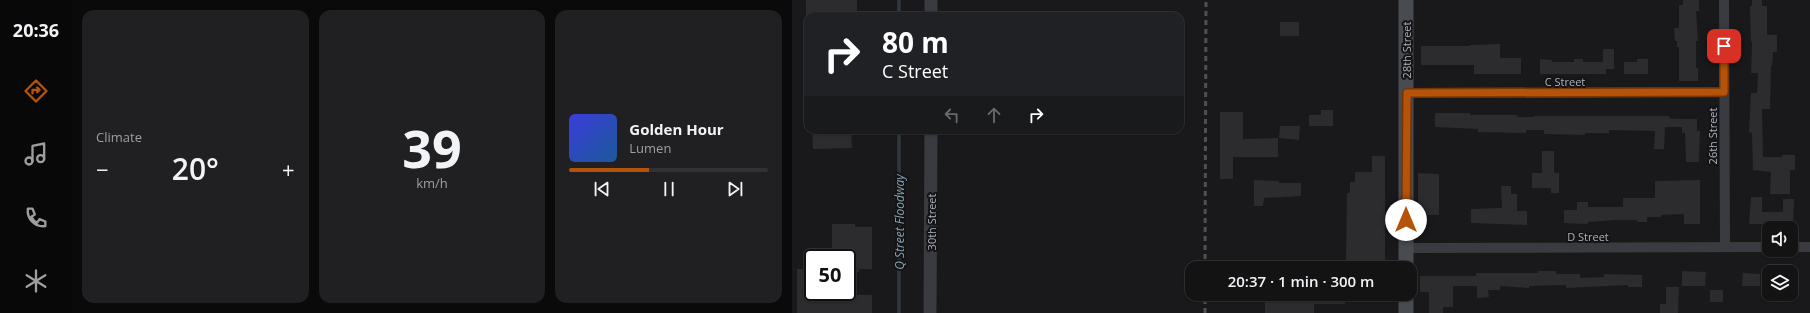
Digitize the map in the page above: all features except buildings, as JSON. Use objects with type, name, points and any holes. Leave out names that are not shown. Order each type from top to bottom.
[{"type":"main road","name":"28th Street","points":[[1406,0],[1406,261]]},
{"type":"main road","points":[[1406,301],[1406,313]]},
{"type":"street","points":[[931,0],[931,12]]},
{"type":"street","name":"26th Street","points":[[1724,0],[1725,247]]},
{"type":"street","name":"C Street","points":[[1407,93],[1724,92]]},
{"type":"street","name":"30th Street","points":[[930,313],[931,134]]},
{"type":"street","name":"D Street","points":[[1406,248],[1762,247]]},
{"type":"street","points":[[1798,247],[1810,247]]},
{"type":"waterway","name":"Q Street Floodway","points":[[899,0],[899,12]]},
{"type":"waterway","name":"Q Street Floodway","points":[[899,134],[899,313]]},
{"type":"railway","points":[[1205,261],[1206,0]]},
{"type":"railway","points":[[1205,301],[1205,313]]},
{"type":"route","points":[[1406,220],[1407,93],[1724,92],[1724,46]]}]
